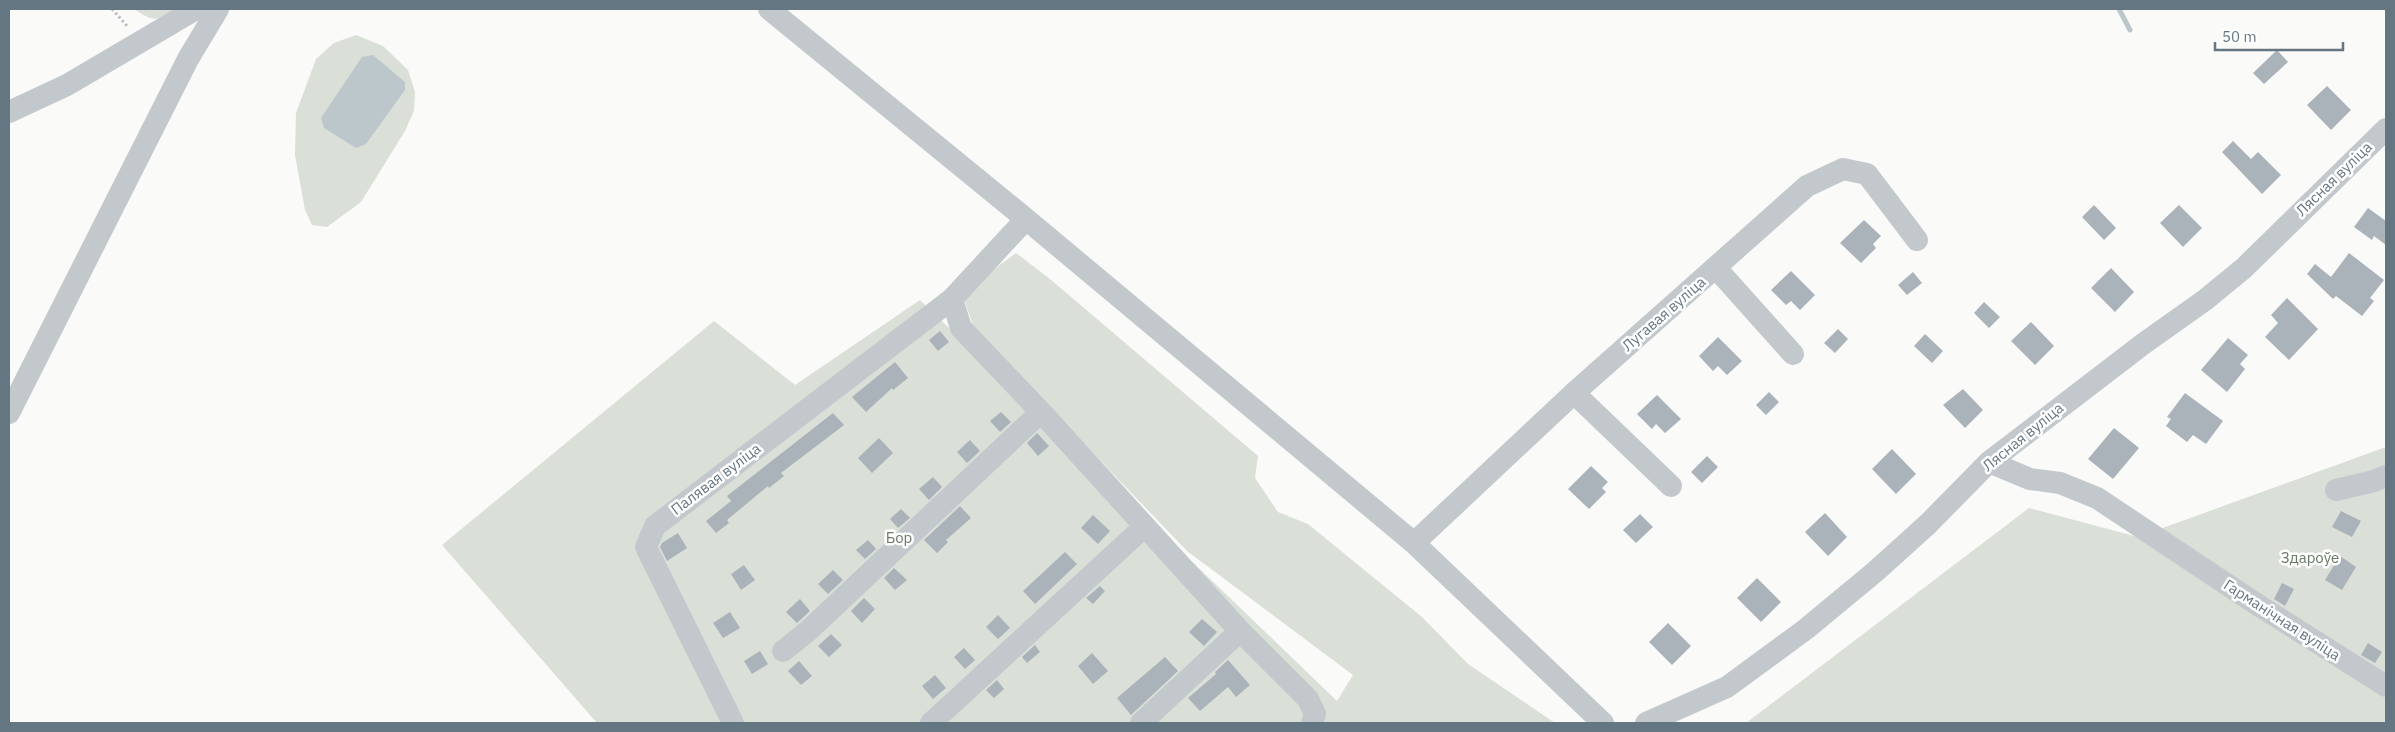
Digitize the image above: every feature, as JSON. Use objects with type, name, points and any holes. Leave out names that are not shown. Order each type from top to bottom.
[{"type":"street","points":[[9,112],[67,85],[196,9]]},
{"type":"street","points":[[9,413],[188,59],[218,9]]},
{"type":"street","points":[[769,9],[1026,219],[1414,543],[1603,723]]},
{"type":"street","points":[[158,32],[172,35],[181,42],[188,59]]},
{"type":"street","name":"Лясная вуліца","points":[[1646,723],[1726,687],[1806,629],[1902,548],[1989,462],[2143,344],[2205,300],[2244,268],[2386,129]]},
{"type":"street","name":"Лугавая вуліца","points":[[1414,543],[1574,393],[1807,186],[1843,169],[1867,174],[1917,240]]},
{"type":"street","name":"Палявая вуліца","points":[[733,723],[646,547],[655,526],[952,299],[1026,219]]},
{"type":"street","points":[[1716,268],[1793,354]]},
{"type":"street","points":[[952,299],[960,328],[1041,412],[1240,631],[1308,699],[1315,714],[1312,723]]},
{"type":"street","points":[[1574,393],[1671,486]]},
{"type":"street","points":[[783,651],[808,631],[1041,412]]},
{"type":"street","name":"Гарманічная вуліца","points":[[1989,462],[2030,479],[2060,483],[2097,498],[2386,686]]},
{"type":"street","points":[[2336,490],[2374,482],[2386,476]]},
{"type":"street","points":[[931,723],[1144,527]]},
{"type":"street","points":[[1141,723],[1240,631]]},
{"type":"green space","points":[[134,9],[178,9],[156,19]]},
{"type":"green space","points":[[356,35],[383,46],[408,70],[415,92],[414,111],[405,131],[361,202],[327,227],[312,225],[305,210],[295,155],[296,113],[316,59],[334,43]]},
{"type":"green space","name":"Бор","points":[[1016,253],[1050,279],[1258,456],[1255,478],[1278,512],[1308,524],[1422,617],[1468,664],[1555,723],[597,723],[442,545],[714,321],[795,385],[920,300],[1337,701],[1353,675],[1187,551],[974,329],[962,293]]},
{"type":"green space","name":"Здароўе","points":[[2386,447],[2386,723],[1746,723],[2029,508],[2138,537]]},
{"type":"shaded area","points":[[373,55],[405,82],[405,90],[366,144],[356,148],[324,128],[321,118],[362,57]]},
{"type":"building","points":[[2277,50],[2288,62],[2264,84],[2253,73]]},
{"type":"building","points":[[2327,86],[2351,110],[2331,130],[2307,105]]},
{"type":"building","points":[[2233,141],[2251,159],[2258,152],[2281,175],[2262,194],[2222,152]]},
{"type":"building","points":[[2094,205],[2116,228],[2104,240],[2082,217]]},
{"type":"building","points":[[2179,205],[2202,228],[2183,247],[2160,223]]},
{"type":"building","points":[[2368,208],[2386,221],[2386,245],[2374,236],[2372,240],[2354,227]]},
{"type":"building","points":[[1864,220],[1881,236],[1873,244],[1876,248],[1861,263],[1840,243]]},
{"type":"building","points":[[2349,253],[2384,280],[2370,298],[2374,301],[2362,316],[2336,296],[2333,299],[2307,274],[2315,264],[2331,277]]},
{"type":"building","points":[[2111,268],[2134,292],[2115,312],[2091,288]]},
{"type":"building","points":[[1791,271],[1815,295],[1800,310],[1791,301],[1786,305],[1771,290]]},
{"type":"building","points":[[1913,272],[1922,283],[1907,295],[1898,285]]},
{"type":"building","points":[[2287,298],[2318,329],[2289,360],[2265,337],[2278,323],[2271,315]]},
{"type":"building","points":[[1984,302],[2000,317],[1989,328],[1974,313]]},
{"type":"building","points":[[2031,322],[2054,346],[2035,365],[2011,341]]},
{"type":"building","points":[[1838,329],[1848,339],[1835,353],[1824,343]]},
{"type":"building","points":[[940,331],[949,342],[938,351],[929,340]]},
{"type":"building","points":[[1925,334],[1943,351],[1932,363],[1914,346]]},
{"type":"building","points":[[1718,337],[1742,361],[1727,375],[1718,366],[1713,371],[1699,356]]},
{"type":"building","points":[[2228,338],[2248,355],[2240,364],[2245,369],[2227,392],[2201,370]]},
{"type":"building","points":[[895,362],[908,378],[893,390],[892,388],[866,412],[852,397]]},
{"type":"building","points":[[1963,389],[1983,410],[1965,428],[1943,405]]},
{"type":"building","points":[[1769,392],[1779,402],[1766,415],[1756,405]]},
{"type":"building","points":[[2185,393],[2223,421],[2206,444],[2193,435],[2187,442],[2166,426],[2171,419],[2167,417]]},
{"type":"building","points":[[1657,395],[1681,419],[1665,433],[1656,424],[1652,429],[1637,414]]},
{"type":"building","points":[[1001,412],[1011,422],[1000,432],[990,421]]},
{"type":"building","points":[[833,413],[844,425],[781,473],[784,476],[769,488],[768,486],[727,520],[729,523],[716,533],[706,521],[731,501],[727,496]]},
{"type":"building","points":[[2114,428],[2139,448],[2113,479],[2088,459]]},
{"type":"building","points":[[1037,433],[1049,446],[1038,456],[1027,443]]},
{"type":"building","points":[[879,438],[893,453],[872,473],[858,458]]},
{"type":"building","points":[[970,440],[980,451],[967,463],[957,452]]},
{"type":"building","points":[[1892,449],[1916,474],[1896,494],[1872,469]]},
{"type":"building","points":[[1707,456],[1718,467],[1702,483],[1691,472]]},
{"type":"building","points":[[1591,466],[1608,482],[1602,488],[1606,492],[1589,509],[1568,489]]},
{"type":"building","points":[[933,477],[942,487],[929,500],[919,489]]},
{"type":"building","points":[[960,506],[971,518],[946,540],[948,542],[937,553],[924,540]]},
{"type":"building","points":[[901,509],[910,518],[898,528],[890,519]]},
{"type":"building","points":[[2341,511],[2361,521],[2352,537],[2332,527]]},
{"type":"building","points":[[1825,513],[1847,537],[1828,556],[1805,532]]},
{"type":"building","points":[[1640,514],[1653,527],[1636,543],[1623,530]]},
{"type":"building","points":[[1093,515],[1110,531],[1098,544],[1081,528]]},
{"type":"building","points":[[678,533],[687,548],[667,561],[660,547],[662,543]]},
{"type":"building","points":[[868,540],[876,549],[865,559],[856,550]]},
{"type":"building","points":[[1065,552],[1077,564],[1035,604],[1023,591]]},
{"type":"building","points":[[2340,556],[2356,567],[2342,590],[2325,580]]},
{"type":"building","points":[[744,565],[755,580],[741,590],[731,574]]},
{"type":"building","points":[[894,568],[907,580],[895,590],[884,578]]},
{"type":"building","points":[[833,570],[843,580],[828,594],[818,584]]},
{"type":"building","points":[[1757,578],[1781,602],[1761,622],[1737,598]]},
{"type":"building","points":[[2282,583],[2294,589],[2285,606],[2274,599]]},
{"type":"building","points":[[1100,586],[1105,591],[1093,604],[1086,598]]},
{"type":"building","points":[[864,598],[875,609],[862,623],[851,611]]},
{"type":"building","points":[[800,599],[810,611],[797,623],[786,612]]},
{"type":"building","points":[[730,612],[740,628],[723,638],[713,623]]},
{"type":"building","points":[[998,615],[1010,628],[998,639],[986,627]]},
{"type":"building","points":[[1202,619],[1217,632],[1204,646],[1189,632]]},
{"type":"building","points":[[1668,623],[1691,646],[1672,665],[1649,642]]},
{"type":"building","points":[[831,634],[842,645],[829,657],[818,646]]},
{"type":"building","points":[[2368,643],[2382,652],[2375,663],[2361,655]]},
{"type":"building","points":[[1035,645],[1040,652],[1027,663],[1022,657]]},
{"type":"building","points":[[964,648],[975,660],[965,669],[954,657]]},
{"type":"building","points":[[760,651],[768,664],[752,674],[744,661]]},
{"type":"building","points":[[1092,653],[1108,671],[1093,684],[1078,666]]},
{"type":"building","points":[[1165,657],[1178,671],[1131,715],[1117,698]]},
{"type":"building","points":[[1228,660],[1250,685],[1236,697],[1228,687],[1200,711],[1188,698],[1216,674],[1215,672]]},
{"type":"building","points":[[799,661],[812,676],[801,685],[788,671]]},
{"type":"building","points":[[935,675],[946,688],[933,699],[922,686]]},
{"type":"building","points":[[997,680],[1004,689],[994,698],[986,690]]},
{"type":"waterway","points":[[2119,9],[2130,30]]}]
